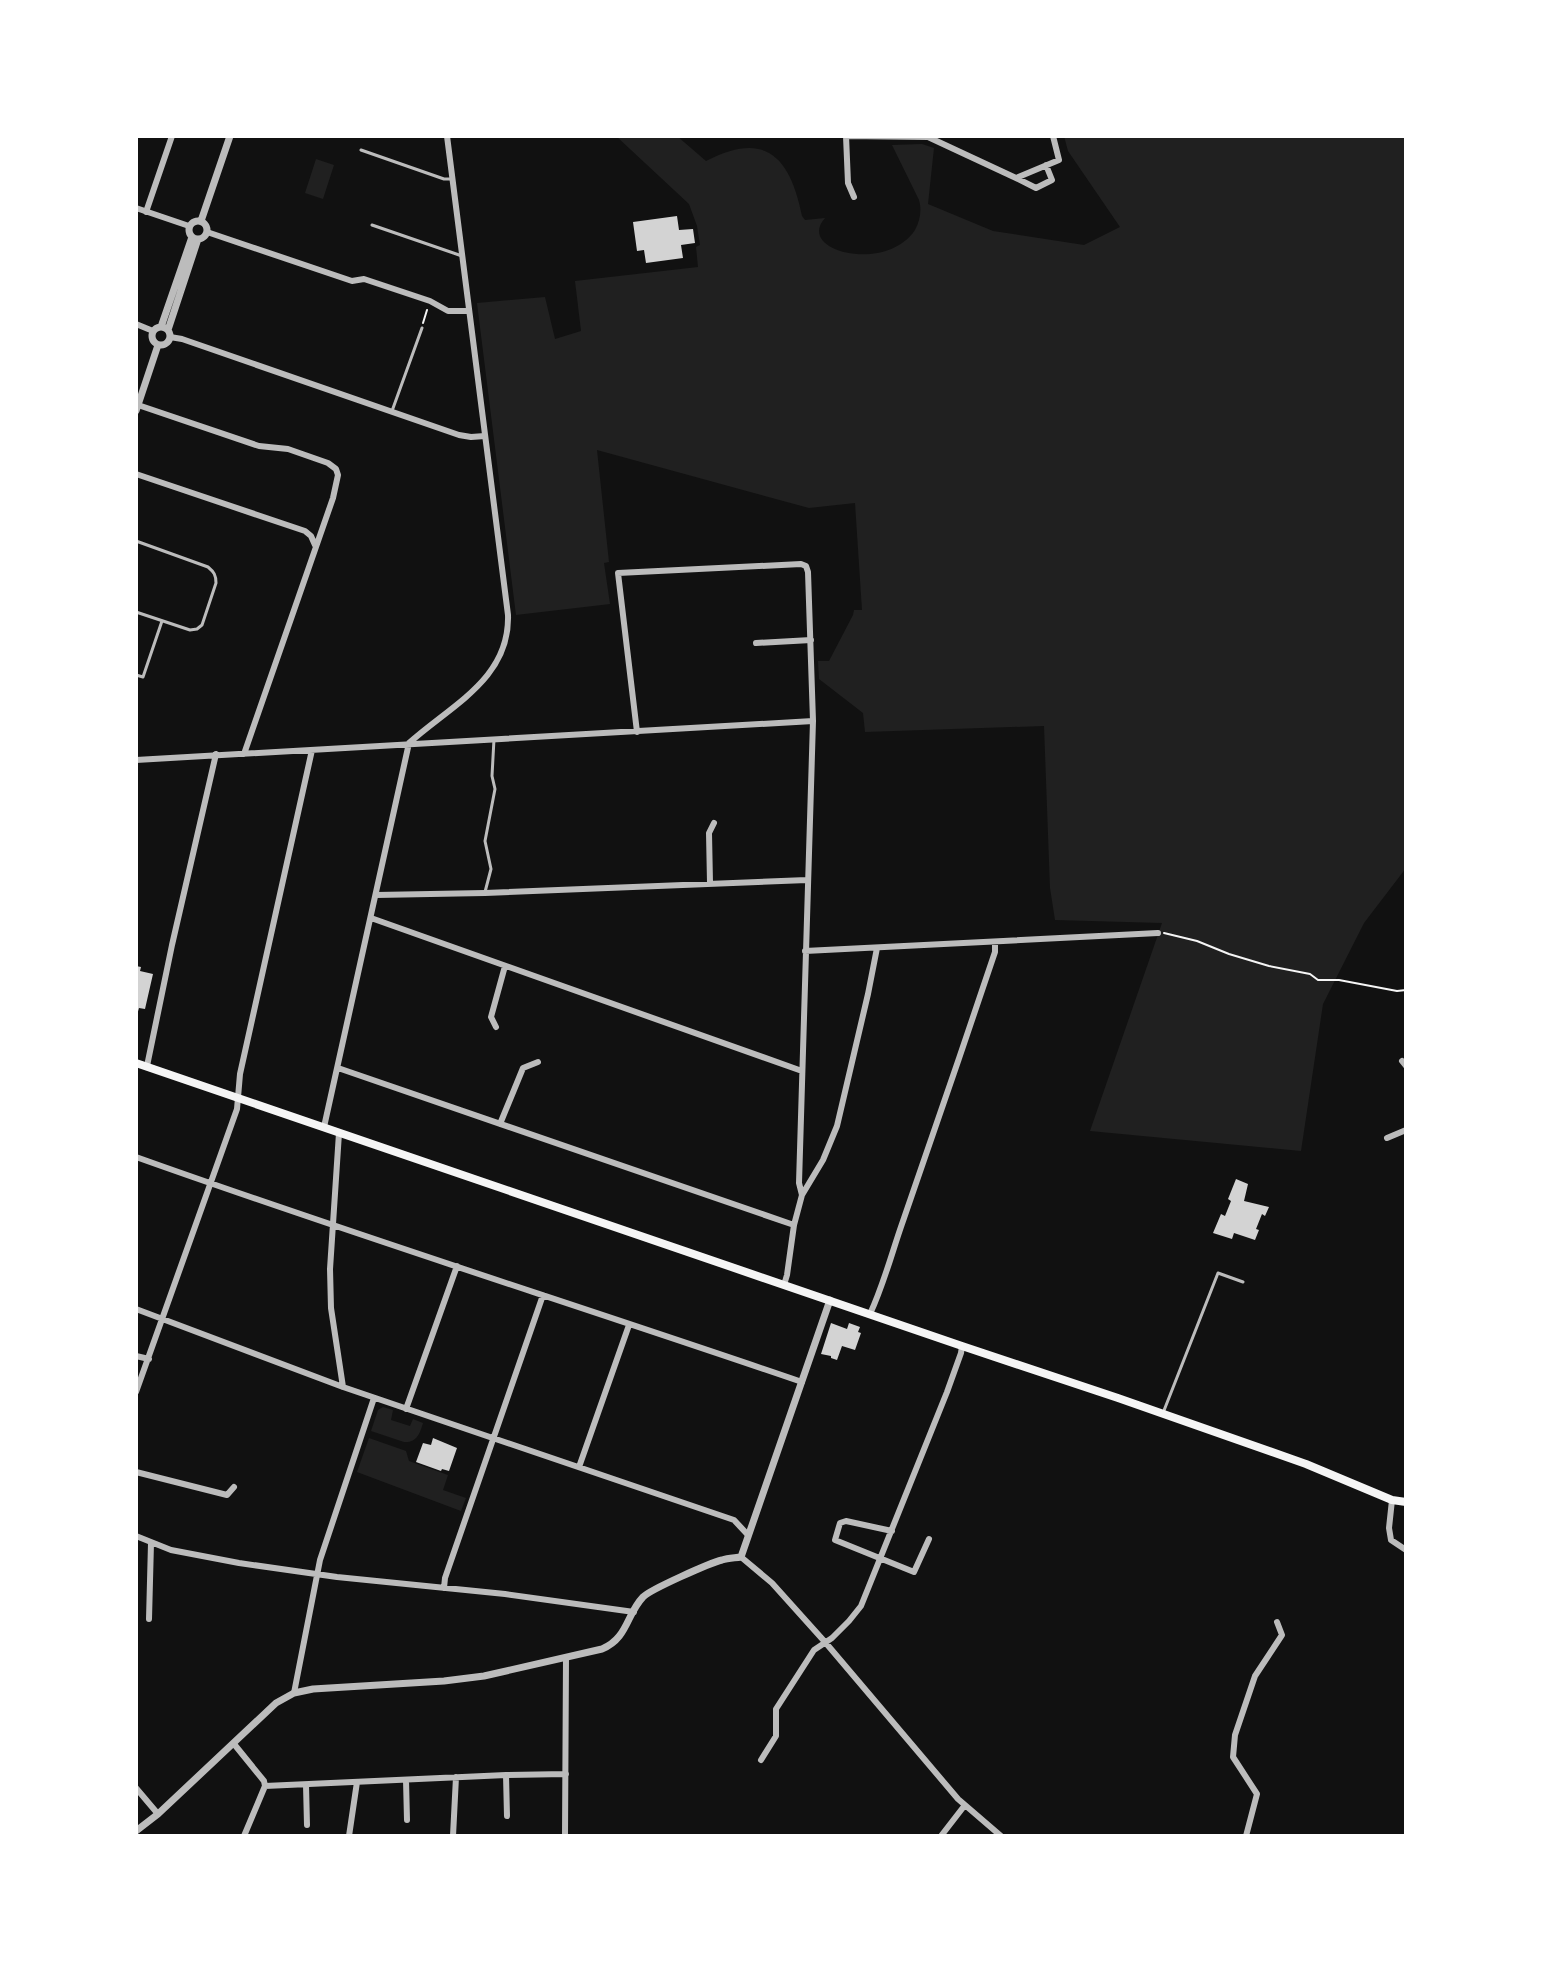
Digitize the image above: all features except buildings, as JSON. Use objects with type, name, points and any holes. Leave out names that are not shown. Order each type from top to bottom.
[{"type":"main road","points":[[136,1063],[1163,1413],[1306,1464],[1392,1500],[1406,1502]]},
{"type":"street","points":[[146,212],[172,136]]},
{"type":"street","points":[[201,221],[230,136]]},
{"type":"street","points":[[324,1127],[409,743],[480,686],[495,668],[507,636],[508,615],[447,136]]},
{"type":"street","points":[[854,197],[848,183],[846,136],[928,137],[1036,188],[1052,180],[1046,165]]},
{"type":"street","points":[[1016,178],[1059,160],[1053,136]]},
{"type":"street","points":[[136,208],[189,226]]},
{"type":"street","points":[[196,220],[201,221],[206,224],[207,232],[203,238],[195,238],[189,226],[196,220]]},
{"type":"street","points":[[207,232],[352,281],[364,279],[430,301],[448,311],[469,311]]},
{"type":"street","points":[[158,345],[152,339],[163,331],[195,238]]},
{"type":"street","points":[[136,324],[459,435],[485,436]]},
{"type":"street","points":[[158,345],[167,342],[163,331]]},
{"type":"street","points":[[158,345],[137,408],[259,446],[288,449],[332,465],[338,475],[337,486],[244,754]]},
{"type":"street","points":[[136,474],[305,531],[315,546]]},
{"type":"street","points":[[637,732],[618,573],[806,566],[813,721],[799,1183],[802,1195]]},
{"type":"street","points":[[756,643],[811,640]]},
{"type":"street","points":[[136,760],[813,721]]},
{"type":"street","points":[[136,1392],[237,1109],[240,1074],[312,750]]},
{"type":"street","points":[[147,1066],[216,754]]},
{"type":"street","points":[[710,883],[709,833],[714,823]]},
{"type":"street","points":[[376,895],[807,880]]},
{"type":"street","points":[[371,918],[802,1071]]},
{"type":"street","points":[[805,951],[1158,933]]},
{"type":"street","points":[[870,1314],[948,1094],[995,952],[995,942]]},
{"type":"street","points":[[784,1285],[802,1195],[823,1160],[837,1126],[877,948]]},
{"type":"street","points":[[496,1027],[491,1017],[505,966]]},
{"type":"street","points":[[500,1124],[523,1068],[538,1062]]},
{"type":"street","points":[[338,1068],[794,1225]]},
{"type":"street","points":[[1387,1138],[1406,1130]]},
{"type":"street","points":[[339,1133],[330,1269],[331,1308],[343,1387]]},
{"type":"street","points":[[136,1157],[802,1382]]},
{"type":"street","points":[[406,1409],[457,1266]]},
{"type":"street","points":[[444,1588],[492,1438],[543,1295]]},
{"type":"street","points":[[741,1557],[830,1300]]},
{"type":"street","points":[[136,1309],[374,1398],[734,1520],[748,1535]]},
{"type":"street","points":[[579,1467],[629,1325]]},
{"type":"street","points":[[761,1760],[776,1736],[776,1709],[814,1650],[849,1621],[861,1606],[947,1392],[962,1346]]},
{"type":"street","points":[[136,1356],[149,1359]]},
{"type":"street","points":[[294,1693],[317,1573],[374,1398]]},
{"type":"street","points":[[136,1472],[227,1495],[234,1487]]},
{"type":"street","points":[[1392,1500],[1391,1540],[1406,1550]]},
{"type":"street","points":[[892,1531],[846,1521],[840,1523],[835,1540],[914,1572],[929,1539]]},
{"type":"street","points":[[136,1536],[171,1550],[239,1563],[634,1612]]},
{"type":"street","points":[[149,1619],[151,1543]]},
{"type":"street","points":[[136,1831],[276,1703],[294,1693],[484,1676],[602,1649],[616,1642],[643,1597],[650,1591],[723,1559],[741,1557],[772,1583],[965,1805],[1001,1836]]},
{"type":"street","points":[[1246,1836],[1257,1794],[1233,1757],[1235,1735],[1255,1676],[1282,1635],[1277,1622]]},
{"type":"street","points":[[565,1836],[566,1658]]},
{"type":"street","points":[[234,1744],[265,1786]]},
{"type":"street","points":[[265,1786],[566,1774]]},
{"type":"street","points":[[506,1775],[507,1816]]},
{"type":"street","points":[[453,1836],[456,1777]]},
{"type":"street","points":[[406,1780],[407,1820]]},
{"type":"street","points":[[349,1836],[357,1782]]},
{"type":"street","points":[[306,1785],[307,1825]]},
{"type":"street","points":[[244,1836],[265,1786]]},
{"type":"street","points":[[136,1788],[158,1814]]},
{"type":"street","points":[[941,1836],[965,1805]]},
{"type":"lane","points":[[361,150],[444,179],[452,179]]},
{"type":"lane","points":[[372,225],[462,256]]},
{"type":"lane","points":[[392,412],[422,328]]},
{"type":"lane","points":[[136,541],[208,567],[216,577],[202,625],[197,629],[190,630],[136,612]]},
{"type":"lane","points":[[136,675],[143,677],[162,621]]},
{"type":"lane","points":[[485,893],[491,869],[485,841],[495,789],[492,776],[494,739]]},
{"type":"lane","points":[[1163,1413],[1218,1273],[1243,1282]]},
{"type":"path","points":[[422,328],[430,301]]},
{"type":"path","points":[[1158,933],[1197,941],[1269,966],[1310,974],[1318,980],[1406,990]]},
{"type":"shaded area","points":[[616,136],[677,136],[706,161],[745,148],[760,149],[782,164],[805,220],[825,218],[819,230],[822,240],[848,253],[866,254],[902,243],[915,230],[919,219],[919,200],[892,145],[922,144],[934,148],[928,204],[993,231],[1084,245],[1120,227],[1068,151],[1064,136],[1406,136],[1406,868],[1364,923],[1323,1004],[1301,1151],[1090,1131],[1162,923],[1055,920],[1050,888],[1044,726],[865,732],[863,713],[819,679],[818,661],[829,661],[854,610],[862,610],[855,503],[809,508],[597,450],[609,562],[604,563],[610,604],[516,615],[477,303],[545,297],[555,339],[581,331],[575,281],[698,267],[696,247],[700,245],[689,204]]},
{"type":"shaded area","points":[[316,159],[334,165],[323,199],[305,193]]},
{"type":"shaded area","points":[[383,1407],[393,1410],[391,1420],[410,1426],[413,1419],[423,1423],[417,1437],[404,1442],[371,1431],[378,1410]]},
{"type":"shaded area","points":[[369,1438],[406,1451],[409,1461],[448,1475],[443,1490],[466,1498],[461,1511],[357,1472]]}]
